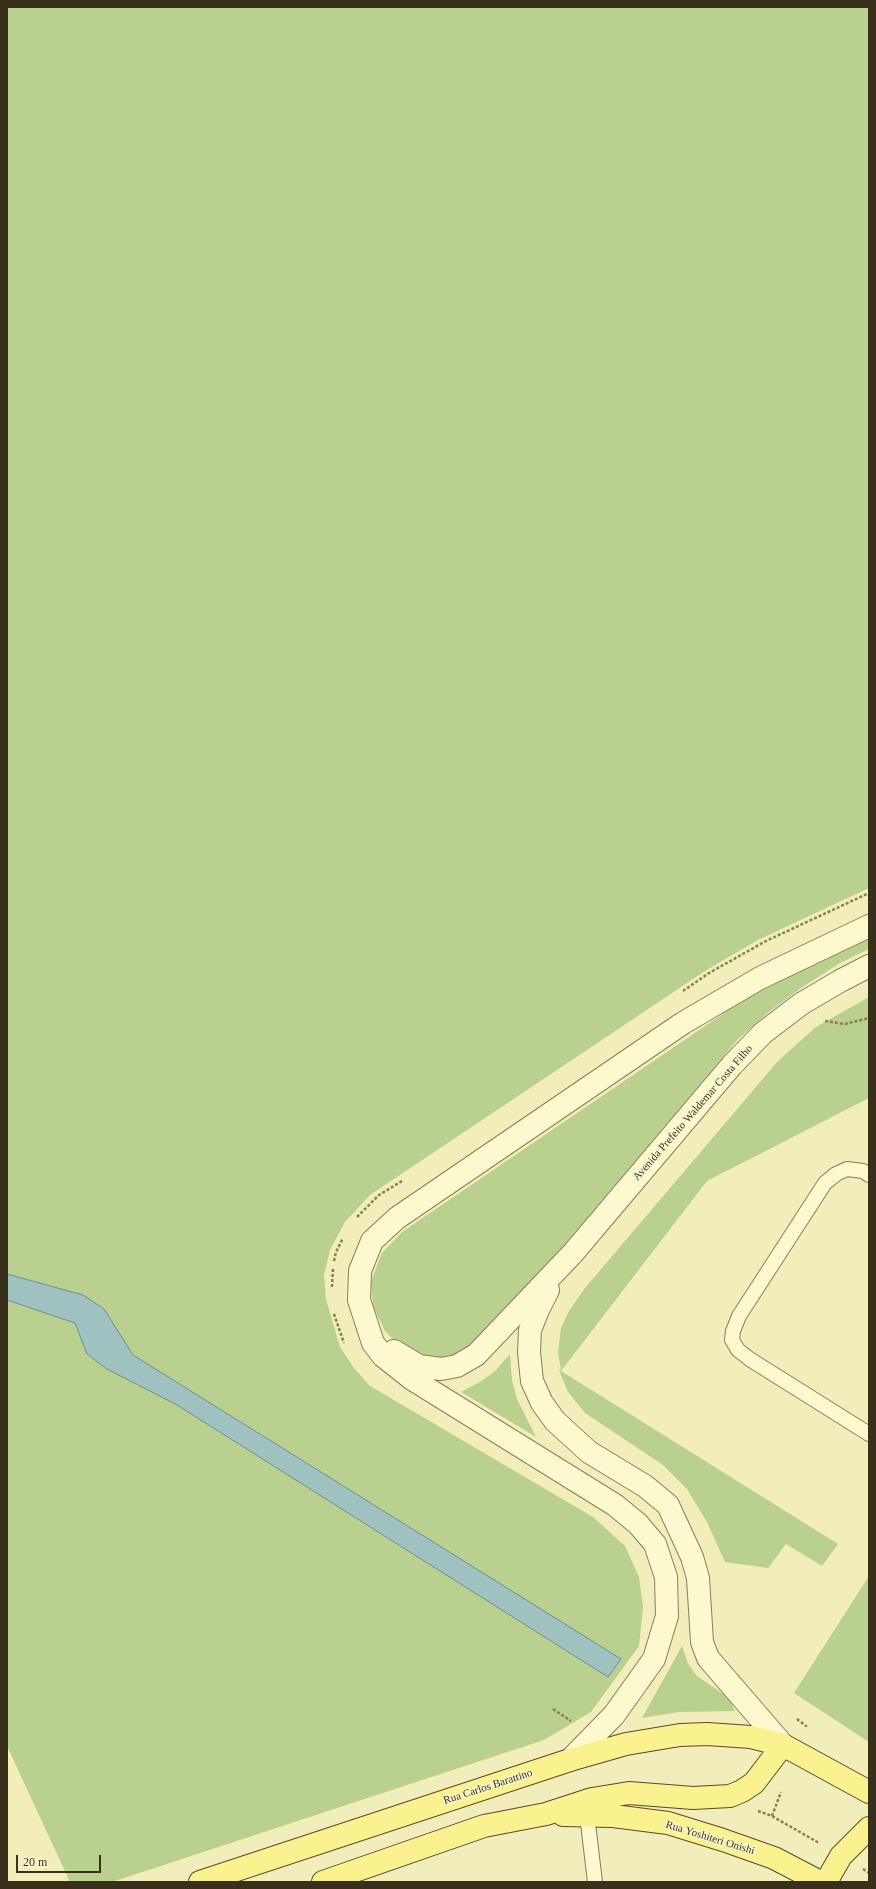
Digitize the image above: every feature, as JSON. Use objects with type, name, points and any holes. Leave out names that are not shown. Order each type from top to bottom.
[{"type":"main road","name":"Rua Carlos Barattino","points":[[200,1882],[570,1760],[626,1744],[680,1735],[707,1734],[751,1737],[783,1745]]},
{"type":"main road","points":[[323,1882],[484,1826],[546,1814],[592,1800],[629,1793],[693,1798],[730,1796],[742,1791],[754,1783],[783,1745],[869,1792]]},
{"type":"main road","name":"Rua Yoshiteri Onishi","points":[[546,1814],[613,1816],[668,1823],[774,1858],[820,1882]]},
{"type":"main road","points":[[826,1882],[842,1856],[869,1828]]},
{"type":"street","points":[[570,1760],[614,1715],[654,1659],[667,1616],[666,1577],[655,1544],[638,1524],[615,1505],[412,1379],[383,1356],[373,1343],[359,1300],[360,1271],[372,1241],[397,1218],[683,1023],[760,978],[869,926]]},
{"type":"street","name":"Avenida Prefeito Waldemar Costa Filho","points":[[573,1253],[732,1065],[763,1033],[801,1004],[869,966]]},
{"type":"street","points":[[365,1322],[391,1348],[401,1356],[419,1366],[441,1369],[457,1366],[476,1355],[491,1342],[573,1253]]},
{"type":"street","points":[[573,1253],[552,1284],[538,1310],[530,1330],[529,1352],[532,1381],[542,1403],[555,1421],[572,1437],[589,1452],[645,1486],[668,1505],[692,1557],[698,1578],[702,1642],[708,1658],[783,1745]]},
{"type":"lane","points":[[869,1175],[863,1171],[847,1169],[836,1174],[825,1183],[739,1316],[733,1331],[732,1340],[738,1350],[751,1360],[869,1434]]},
{"type":"lane","points":[[587,1815],[595,1882]]},
{"type":"path","points":[[820,1020],[845,1024],[869,1018]]},
{"type":"green space","points":[[7,7],[869,7],[869,888],[758,940],[705,971],[370,1195],[345,1222],[330,1250],[324,1275],[326,1299],[340,1347],[354,1368],[370,1386],[593,1517],[625,1546],[639,1577],[643,1607],[639,1646],[591,1712],[544,1740],[112,1882],[70,1882],[7,1746],[7,1300],[75,1323],[87,1354],[107,1369],[177,1405],[608,1677],[620,1659],[133,1355],[104,1310],[7,1274]]},
{"type":"green space","points":[[869,938],[869,949],[840,963],[801,988],[769,1012],[738,1039],[487,1336],[447,1361],[405,1352],[385,1331],[373,1306],[371,1281],[382,1253],[402,1232],[736,1005],[791,975]]},
{"type":"green space","points":[[869,997],[869,1098],[707,1181],[561,1371],[838,1544],[822,1566],[786,1544],[768,1568],[725,1562],[707,1522],[687,1489],[663,1465],[585,1413],[568,1392],[559,1370],[561,1370],[558,1352],[561,1328],[569,1311],[585,1288],[778,1061],[816,1027]]},
{"type":"green space","points":[[510,1354],[512,1380],[517,1399],[536,1437],[461,1392],[480,1382],[495,1371]]},
{"type":"green space","points":[[869,1576],[869,1742],[794,1693]]},
{"type":"green space","points":[[682,1646],[688,1664],[697,1676],[728,1697],[735,1711],[679,1712],[642,1718]]},
{"type":"water","points":[[7,1274],[83,1295],[104,1309],[133,1355],[621,1659],[608,1677],[177,1405],[107,1369],[87,1354],[75,1323],[7,1300]]}]
